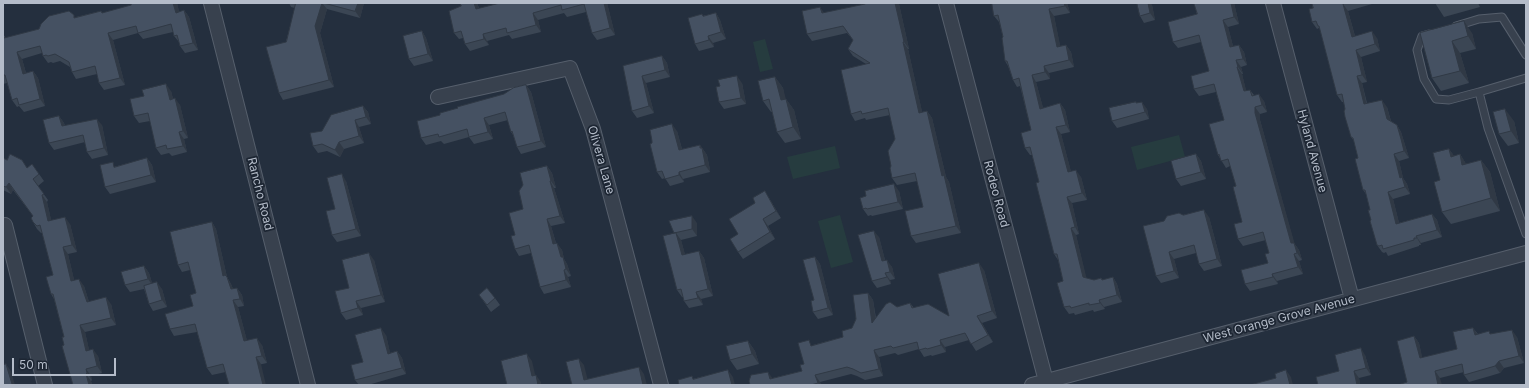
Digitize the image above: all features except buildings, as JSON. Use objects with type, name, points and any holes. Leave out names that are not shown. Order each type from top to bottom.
[{"type":"street","name":"Rancho Road","points":[[211,3],[308,385]]},
{"type":"street","name":"Rodeo Road","points":[[946,3],[1047,383]]},
{"type":"street","name":"Hyland Avenue","points":[[1273,3],[1352,300]]},
{"type":"street","name":"Olivera Lane","points":[[438,96],[570,68],[593,129],[661,385]]},
{"type":"street","points":[[5,225],[45,385]]},
{"type":"street","name":"West Orange Grove Avenue","points":[[1032,385],[1047,383],[1526,253]]},
{"type":"lane","points":[[1450,28],[1479,19],[1502,17],[1526,55]]},
{"type":"lane","points":[[1436,32],[1422,36],[1417,50],[1424,79],[1436,98],[1449,100],[1526,78]]},
{"type":"lane","points":[[1479,92],[1488,128],[1526,234]]},
{"type":"green space","points":[[765,39],[773,69],[760,72],[753,42]]},
{"type":"green space","points":[[1179,135],[1185,157],[1137,170],[1131,147]]},
{"type":"green space","points":[[835,146],[840,168],[793,179],[787,157]]},
{"type":"green space","points":[[840,215],[853,262],[831,268],[818,221]]}]
